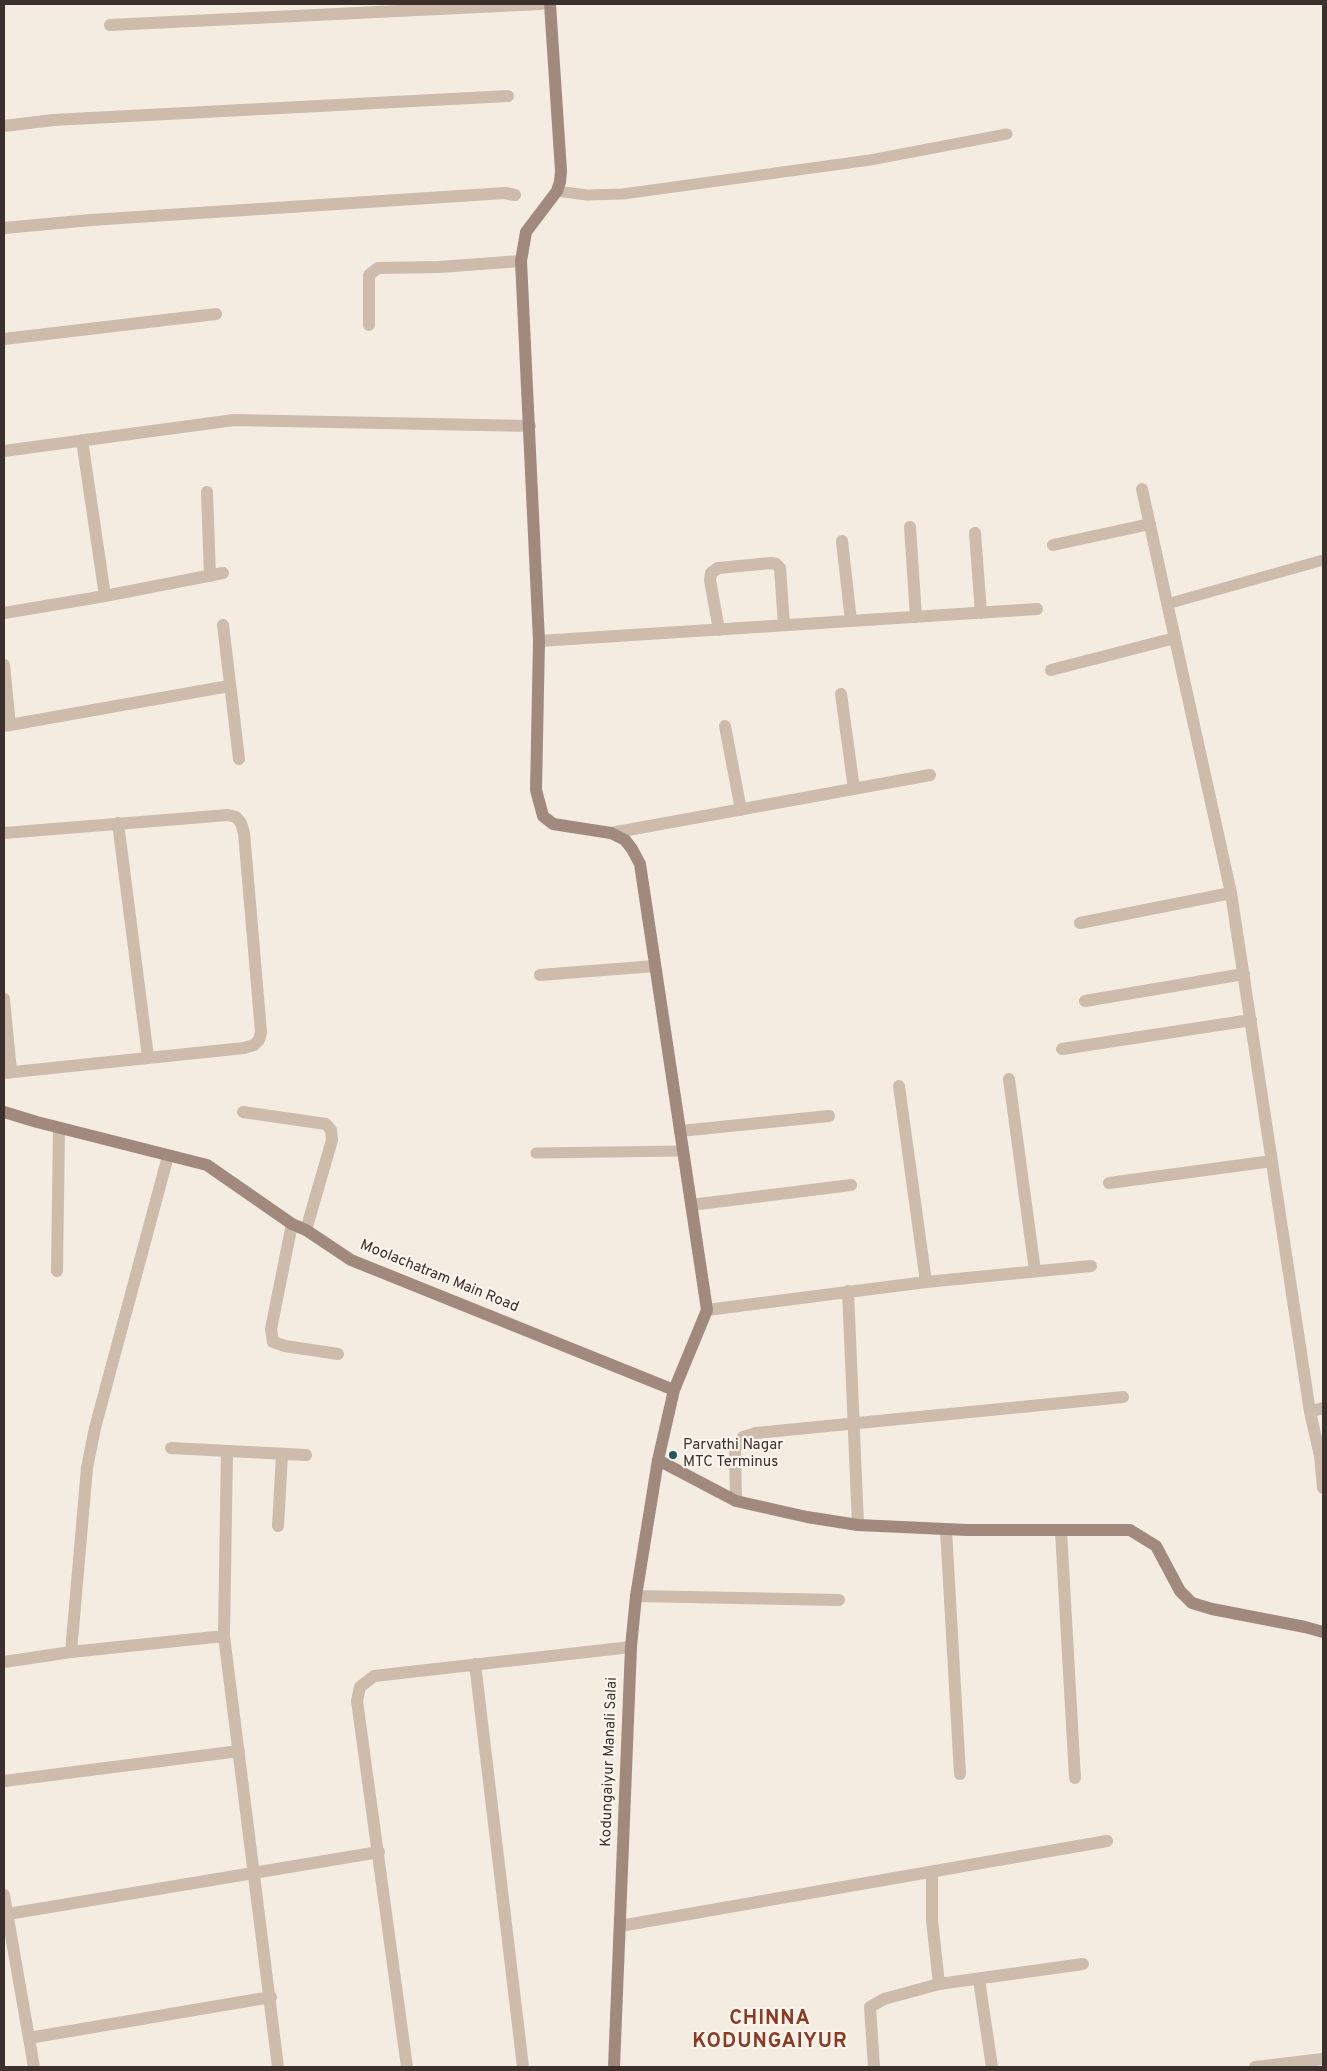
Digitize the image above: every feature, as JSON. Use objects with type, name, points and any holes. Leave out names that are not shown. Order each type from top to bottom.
[{"type":"street","points":[[110,24],[541,4]]},
{"type":"street","points":[[550,4],[561,170],[557,191],[526,232],[521,261],[539,641],[536,790],[538,804],[543,816],[553,824],[611,833],[930,775]]},
{"type":"street","points":[[4,126],[53,120],[508,96]]},
{"type":"street","points":[[4,228],[91,220],[505,193],[515,195]]},
{"type":"street","points":[[369,325],[369,274],[378,268],[439,267],[521,261]]},
{"type":"street","points":[[4,339],[216,314]]},
{"type":"street","points":[[4,451],[234,420],[530,426]]},
{"type":"street","points":[[82,440],[104,596]]},
{"type":"street","points":[[1142,489],[1231,893],[1310,1412],[1321,1456],[1323,1488]]},
{"type":"street","points":[[4,613],[217,574],[207,492]]},
{"type":"street","points":[[1052,545],[1150,524]]},
{"type":"street","points":[[910,527],[916,617]]},
{"type":"street","points":[[975,533],[981,612]]},
{"type":"street","points":[[842,541],[852,621]]},
{"type":"street","points":[[718,630],[710,580],[711,573],[718,568],[770,563],[776,564],[780,568],[784,625]]},
{"type":"street","points":[[539,641],[1037,609]]},
{"type":"street","points":[[223,625],[239,759]]},
{"type":"street","points":[[1051,670],[1175,638]]},
{"type":"street","points":[[4,665],[7,725],[229,686]]},
{"type":"street","points":[[841,694],[854,789]]},
{"type":"street","points":[[725,726],[741,810]]},
{"type":"street","points":[[4,833],[228,815],[236,817],[241,823],[244,833],[261,1032],[259,1040],[254,1045],[244,1048],[7,1072],[4,999]]},
{"type":"street","points":[[118,823],[148,1057]]},
{"type":"street","points":[[611,833],[624,840],[632,849],[640,864],[707,1310],[926,1282],[1091,1266]]},
{"type":"street","points":[[1080,923],[1231,893]]},
{"type":"street","points":[[540,975],[655,966]]},
{"type":"street","points":[[1085,1001],[1244,974]]},
{"type":"street","points":[[1062,1049],[1251,1020]]},
{"type":"street","points":[[1009,1079],[1035,1271]]},
{"type":"street","points":[[899,1086],[926,1282]]},
{"type":"street","name":"Moolachatram Main Road","points":[[4,1112],[59,1128],[207,1165],[292,1224],[306,1230],[351,1260],[674,1390]]},
{"type":"street","points":[[243,1112],[326,1124],[331,1130],[332,1140],[306,1230]]},
{"type":"street","points":[[680,1131],[829,1116]]},
{"type":"street","points":[[57,1271],[59,1128]]},
{"type":"street","points":[[72,1652],[83,1510],[90,1452],[168,1156]]},
{"type":"street","points":[[1109,1182],[1272,1162]]},
{"type":"street","points":[[691,1205],[851,1185]]},
{"type":"street","points":[[292,1224],[270,1329],[272,1342],[285,1346],[338,1354]]},
{"type":"street","points":[[848,1291],[858,1525]]},
{"type":"street","name":"Kodungaiyur Manali Salai","points":[[614,2067],[631,1647],[636,1596],[658,1460],[674,1390],[707,1310]]},
{"type":"street","points":[[736,1501],[735,1449],[743,1437],[756,1433],[1123,1397]]},
{"type":"street","points":[[1310,1412],[1323,1408]]},
{"type":"street","points":[[171,1448],[306,1455]]},
{"type":"street","points":[[227,1451],[224,1636],[253,1873],[271,1997],[278,2067]]},
{"type":"street","points":[[278,1526],[282,1454]]},
{"type":"street","points":[[658,1460],[736,1501],[806,1517],[858,1525],[946,1530],[1130,1530],[1156,1546],[1180,1591],[1192,1603],[1212,1609],[1323,1632]]},
{"type":"street","points":[[946,1530],[960,1774]]},
{"type":"street","points":[[1061,1531],[1075,1778]]},
{"type":"street","points":[[636,1596],[840,1600]]},
{"type":"street","points":[[4,1662],[72,1652],[224,1636]]},
{"type":"street","points":[[407,2067],[357,1701],[360,1687],[374,1676],[631,1647]]},
{"type":"street","points":[[475,1664],[524,2067]]},
{"type":"street","points":[[4,1781],[239,1751]]},
{"type":"street","points":[[620,1926],[1107,1841]]},
{"type":"street","points":[[8,1914],[379,1852]]},
{"type":"street","points":[[932,1872],[932,1920],[939,1984]]},
{"type":"street","points":[[4,1895],[8,1914],[10,1974],[29,2038],[34,2067]]},
{"type":"street","points":[[874,2067],[870,2007],[884,1999],[939,1984],[979,1980],[1083,1964]]},
{"type":"street","points":[[979,1980],[992,2067]]},
{"type":"street","points":[[29,2038],[271,1997]]},
{"type":"street","points":[[1255,2067],[1323,2059]]},
{"type":"lane","points":[[557,191],[588,195],[623,194],[870,160],[1007,134]]},
{"type":"lane","points":[[1167,604],[1323,560]]},
{"type":"lane","points":[[536,1153],[683,1151]]},
{"type":"place","name":"Parvathi Nagar MTC Terminus","points":[[673,1455]]},
{"type":"district","name":"CHINNA KODUNGAIYUR","points":[[770,2032]]}]
